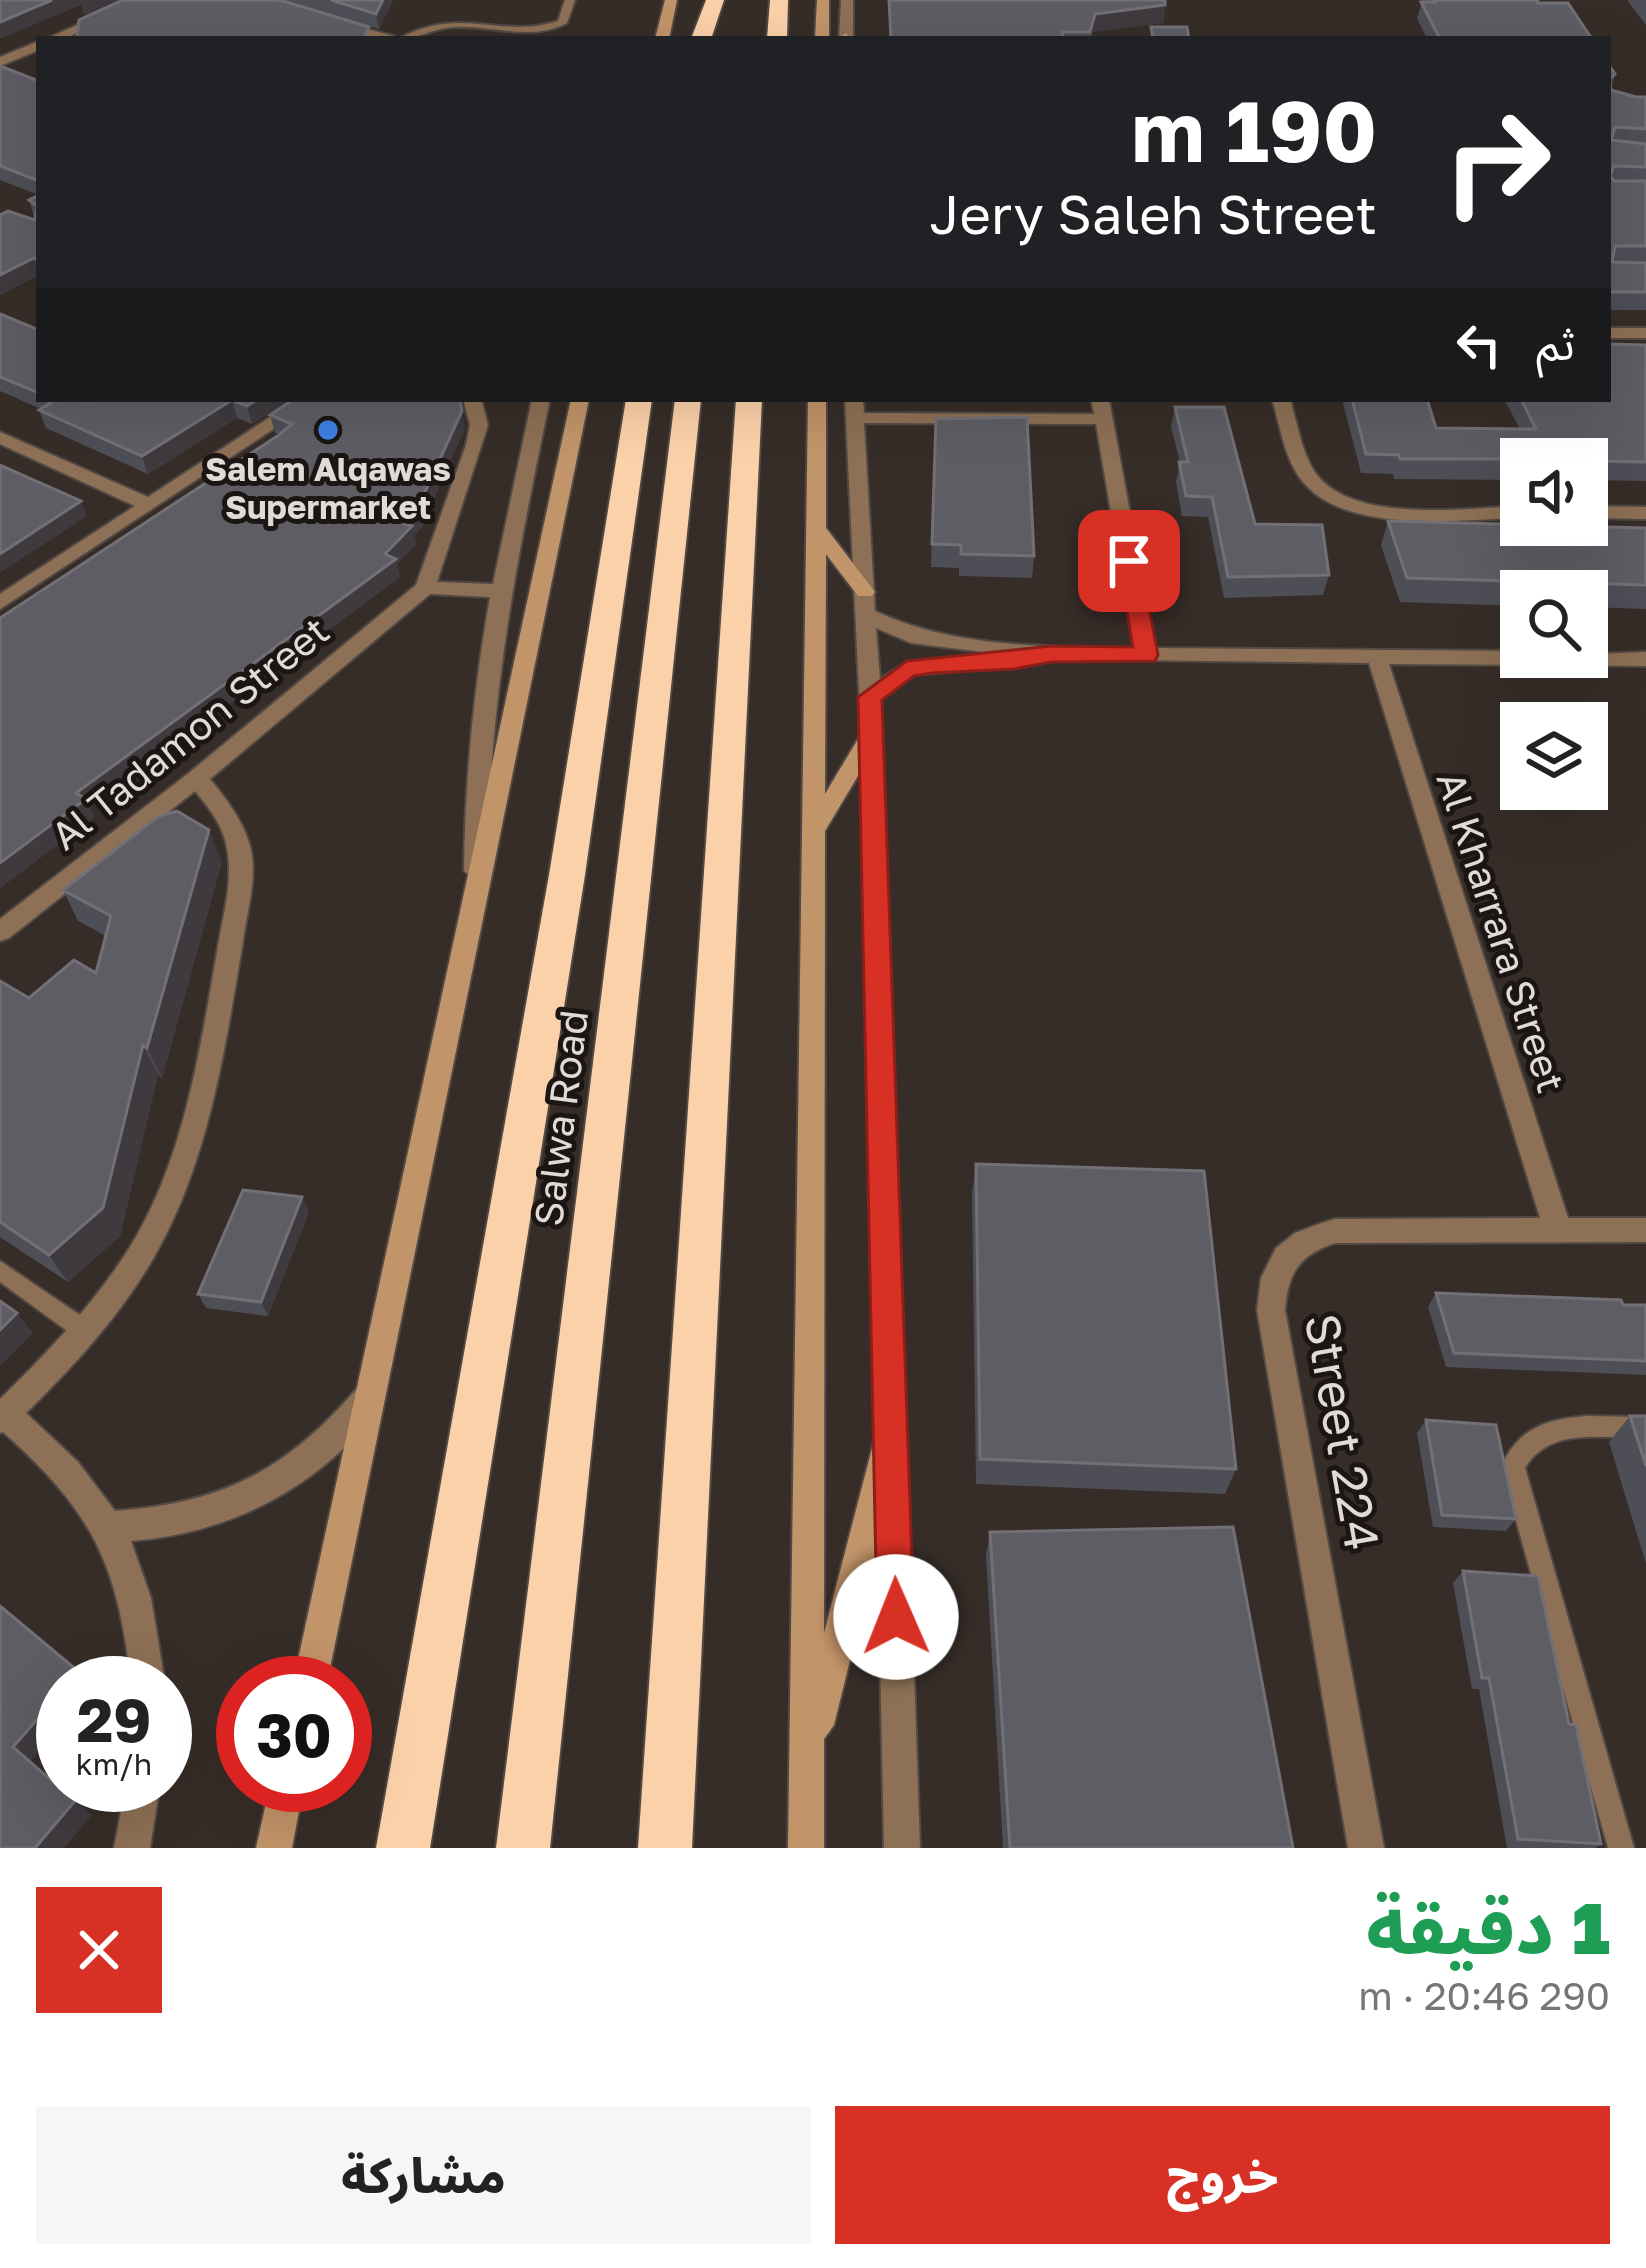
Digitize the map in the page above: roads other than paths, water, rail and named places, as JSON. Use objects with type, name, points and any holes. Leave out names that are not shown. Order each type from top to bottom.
[{"type":"highway","points":[[702,36],[715,0]]},
{"type":"highway","points":[[725,36],[727,0]]},
{"type":"highway","points":[[778,36],[779,0]]},
{"type":"highway","points":[[404,1848],[567,874],[638,402]]},
{"type":"highway","name":"Salwa Road","points":[[523,1848],[688,402]]},
{"type":"highway","points":[[665,1848],[749,402]]},
{"type":"main road","points":[[663,36],[671,0]]},
{"type":"main road","points":[[822,36],[823,0]]},
{"type":"main road","points":[[316,1656],[579,402]]},
{"type":"main road","points":[[806,1848],[817,402]]},
{"type":"main road","points":[[816,528],[866,603]]},
{"type":"main road","points":[[817,827],[872,734]]},
{"type":"main road","points":[[807,1762],[891,1433]]},
{"type":"main road","points":[[274,1848],[281,1812]]},
{"type":"street","points":[[60,36],[144,0]]},
{"type":"street","points":[[845,36],[847,0]]},
{"type":"street","points":[[322,21],[378,36]]},
{"type":"street","points":[[0,62],[36,46]]},
{"type":"street","points":[[20,53],[36,58]]},
{"type":"street","points":[[1611,333],[1646,333]]},
{"type":"street","points":[[0,603],[305,402]]},
{"type":"street","points":[[473,402],[478,425],[475,446],[424,588],[500,591]]},
{"type":"street","points":[[1282,402],[1306,474],[1334,501],[1385,512],[1500,512]]},
{"type":"street","points":[[476,900],[478,736],[533,407]]},
{"type":"street","points":[[902,1848],[872,734],[855,408],[1102,409],[1146,655]]},
{"type":"street","points":[[0,437],[149,505]]},
{"type":"street","points":[[1608,512],[1646,512]]},
{"type":"street","name":"Al Tadamon Street","points":[[0,932],[197,778],[424,588]]},
{"type":"street","points":[[866,603],[911,636],[1051,654],[1646,659]]},
{"type":"street","points":[[870,697],[907,669],[1014,662],[1051,654]]},
{"type":"street","name":"Al Kharrara Street","points":[[1377,657],[1557,1228]]},
{"type":"street","points":[[146,1656],[143,1622],[112,1527],[85,1487],[3,1417],[86,1331],[150,1239],[192,1125],[213,1044],[241,877],[231,826],[197,778]]},
{"type":"street","name":"Street 224","points":[[1366,1848],[1271,1310],[1272,1281],[1284,1256],[1304,1240],[1335,1231],[1646,1230]]},
{"type":"street","points":[[112,1527],[165,1525],[216,1512],[264,1491],[320,1451],[375,1389]]},
{"type":"street","points":[[132,1848],[138,1812]]},
{"type":"lane","points":[[413,36],[448,24],[529,32],[551,28],[562,23],[570,0]]},
{"type":"lane","points":[[0,1270],[86,1331]]},
{"type":"lane","points":[[1621,1848],[1513,1467],[1521,1446],[1547,1429],[1646,1428]]},
{"type":"place","name":"Salem Alqawas Supermarket","points":[[328,430]]}]
